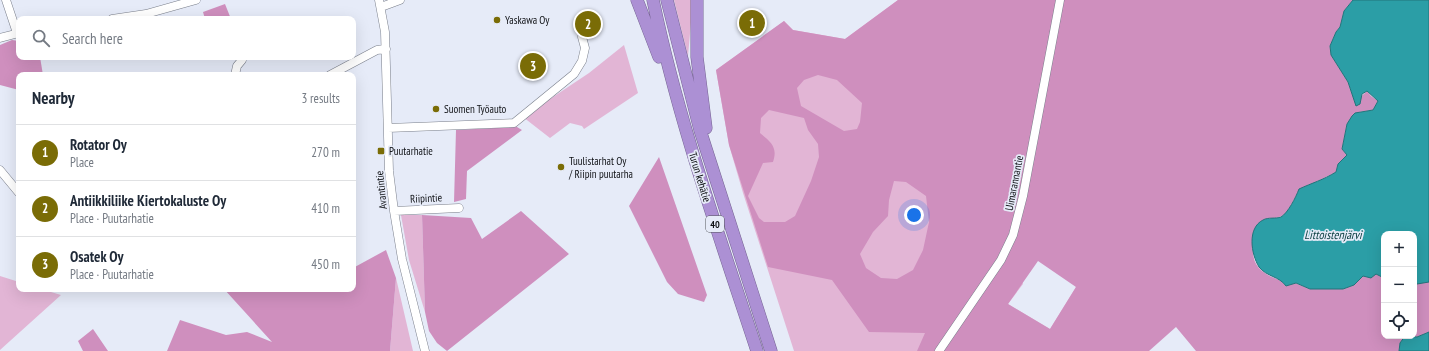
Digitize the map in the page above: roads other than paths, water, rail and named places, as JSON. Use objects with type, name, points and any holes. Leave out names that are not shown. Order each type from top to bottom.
[{"type":"highway","points":[[637,0],[678,106]]},
{"type":"highway","name":"Turun kehätie","points":[[653,0],[678,106],[701,183],[757,351]]},
{"type":"highway","name":"Turun kehätie","points":[[667,0],[698,123],[714,179],[771,351]]},
{"type":"highway","points":[[697,0],[697,57],[703,110],[714,179]]},
{"type":"street","points":[[6,0],[16,28]]},
{"type":"street","points":[[132,16],[151,13],[196,0]]},
{"type":"street","points":[[380,4],[400,0]]},
{"type":"street","name":"Uimarannantie","points":[[939,351],[1001,260],[1013,235],[1023,196],[1060,0]]},
{"type":"street","name":"Avantintie","points":[[380,4],[386,49],[389,171],[394,211],[402,259],[425,351]]},
{"type":"street","points":[[0,38],[16,34]]},
{"type":"street","points":[[388,128],[514,123],[574,74],[582,61],[585,48],[582,36]]},
{"type":"street","points":[[336,72],[376,50],[386,49]]},
{"type":"street","points":[[236,72],[237,66],[242,60]]},
{"type":"street","points":[[0,170],[16,189]]},
{"type":"street","name":"Riipintie","points":[[394,211],[459,208]]},
{"type":"water","name":"Littoistenjärvi","points":[[1353,0],[1429,0],[1429,282],[1417,284],[1417,231],[1381,231],[1381,276],[1376,274],[1371,278],[1363,276],[1354,285],[1343,289],[1310,289],[1296,283],[1286,286],[1280,280],[1262,270],[1256,262],[1252,242],[1254,229],[1263,220],[1279,218],[1284,215],[1292,204],[1299,189],[1336,172],[1338,164],[1347,155],[1342,149],[1347,124],[1355,113],[1373,110],[1378,101],[1367,91],[1362,94],[1360,104],[1356,106],[1348,82],[1331,55],[1330,46],[1336,32],[1340,27],[1344,11]]},
{"type":"water","points":[[1429,332],[1429,351],[1399,351],[1400,343],[1403,339],[1417,339],[1417,337]]},
{"type":"place","name":"Yaskawa Oy","points":[[497,20]]},
{"type":"place","name":"Rotator Oy","points":[[752,23]]},
{"type":"place","name":"Antiikkiliike Kiertokaluste Oy","points":[[588,24]]},
{"type":"place","name":"Osatek Oy","points":[[533,66]]},
{"type":"place","name":"Suomen Työauto","points":[[436,109]]},
{"type":"place","name":"Puutarhatie","points":[[381,151]]},
{"type":"place","name":"Tuulistarhat Oy / Riipin puutarha","points":[[561,167]]}]
